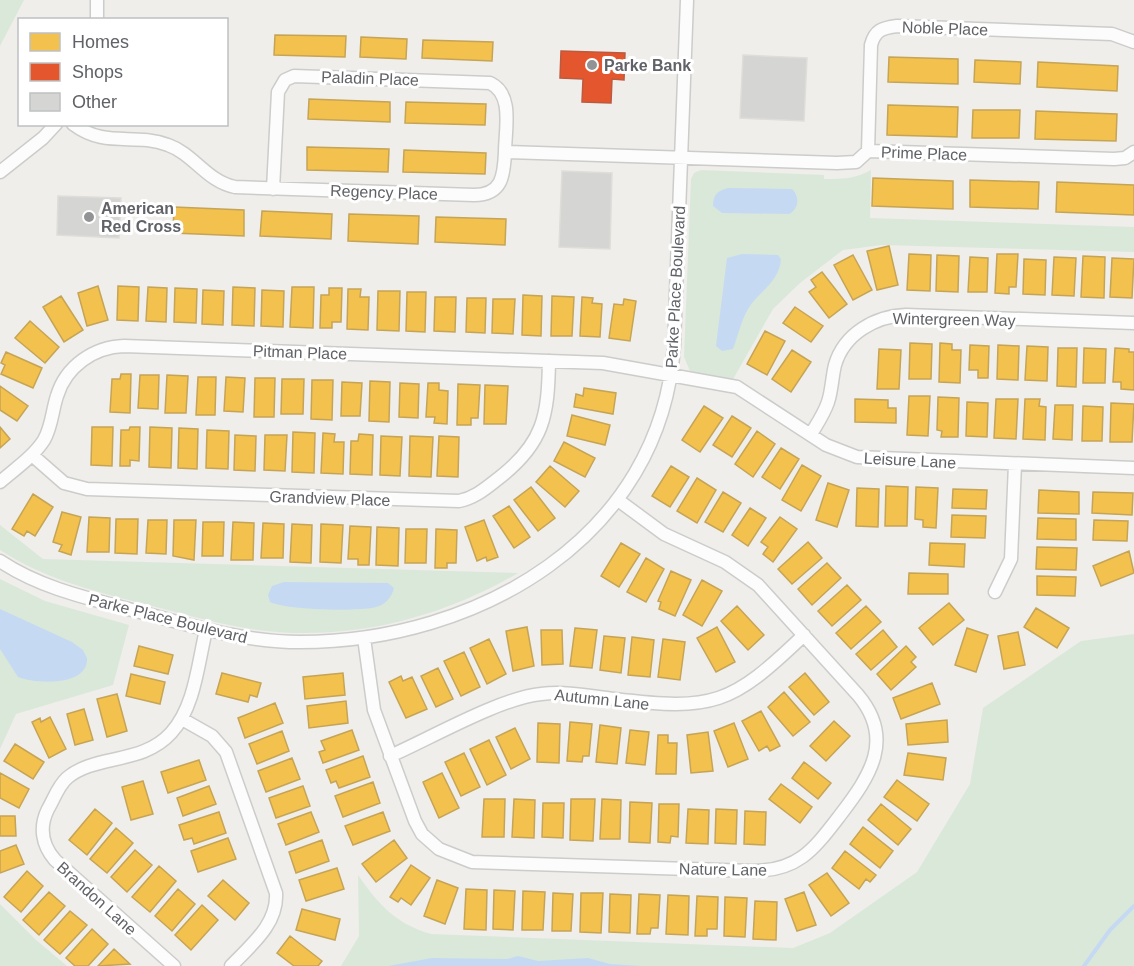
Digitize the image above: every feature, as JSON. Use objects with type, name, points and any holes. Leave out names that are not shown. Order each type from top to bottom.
[{"type":"street","points":[[97,0],[97,18]]},
{"type":"street","name":"Parke Place Boulevard","points":[[0,561],[26,576],[55,588],[206,630],[272,641],[316,642],[364,638],[441,620],[513,588],[550,566],[578,544],[618,500],[636,473],[653,436],[671,375],[687,0]]},
{"type":"street","name":"Noble Place","points":[[868,151],[871,45],[873,35],[882,28],[897,26],[1112,34],[1134,42]]},
{"type":"street","name":"Paladin Place","points":[[273,189],[278,92],[285,80],[294,76],[490,83],[499,89],[505,100],[505,152]]},
{"type":"street","points":[[0,172],[43,138],[54,126]]},
{"type":"street","name":"Regency Place","points":[[77,126],[101,139],[146,141],[171,146],[214,180],[227,185],[273,189],[485,194],[495,190],[501,182],[505,152]]},
{"type":"street","name":"Prime Place","points":[[680,158],[846,163],[856,162],[868,151],[1114,159],[1125,158],[1134,152]]},
{"type":"street","points":[[505,152],[680,158]]},
{"type":"street","name":"Wintergreen Way","points":[[811,435],[826,408],[835,365],[841,352],[858,332],[880,319],[906,315],[1134,323]]},
{"type":"street","name":"Pitman Place","points":[[0,482],[32,455],[48,432],[58,392],[68,376],[88,356],[110,348],[603,363],[671,375]]},
{"type":"street","name":"Grandview Place","points":[[32,455],[64,483],[87,489],[459,501],[478,494],[520,462],[535,441],[546,413],[549,361]]},
{"type":"street","name":"Leisure Lane","points":[[671,375],[737,387],[837,451],[862,458],[1134,468]]},
{"type":"street","points":[[994,592],[1011,559],[1015,464]]},
{"type":"street","name":"Nature Lane","points":[[364,638],[374,710],[390,756],[412,815],[422,834],[439,849],[460,859],[752,871],[781,868],[810,852],[868,777],[877,745],[873,718],[865,704],[764,590],[718,558],[664,534],[618,500]]},
{"type":"street","name":"Brandon Lane","points":[[174,966],[55,860],[45,844],[42,827],[45,815],[66,779],[82,770],[150,749],[169,735],[182,718],[206,630]]},
{"type":"street","name":"Autumn Lane","points":[[390,756],[502,705],[535,694],[568,693],[678,705],[715,700],[751,682],[804,635]]},
{"type":"street","points":[[182,718],[208,733],[226,752],[276,893],[276,905],[270,922],[231,966]]},
{"type":"green space","points":[[0,0],[24,0],[0,46]]},
{"type":"green space","points":[[701,170],[824,175],[824,179],[848,178],[871,170],[870,218],[1134,227],[1134,252],[882,245],[843,250],[800,283],[773,309],[732,381],[690,371],[684,357],[691,179],[694,173]]},
{"type":"green space","points":[[0,525],[43,559],[518,573],[456,604],[389,624],[321,633],[286,633],[209,621],[103,593],[50,576],[0,550]]},
{"type":"green space","points":[[0,579],[45,601],[129,625],[113,685],[16,714],[0,749]]},
{"type":"green space","points":[[1134,634],[1134,966],[341,966],[359,936],[358,875],[389,912],[408,925],[431,934],[793,948],[830,933],[917,872],[970,784],[983,708],[1081,641]]},
{"type":"green space","points":[[0,904],[35,939],[67,966],[0,966]]},
{"type":"water","points":[[728,188],[792,189],[797,199],[796,206],[789,214],[722,213],[713,206],[714,199],[718,192]]},
{"type":"water","points":[[742,254],[778,255],[781,259],[780,267],[773,280],[748,309],[733,349],[722,351],[716,346],[727,258]]},
{"type":"water","points":[[284,582],[388,583],[394,588],[388,600],[376,607],[322,609],[291,607],[270,602],[268,595],[272,586]]},
{"type":"water","points":[[0,609],[72,642],[83,650],[87,658],[85,667],[71,679],[60,681],[36,681],[18,677],[0,649]]},
{"type":"water","points":[[518,956],[538,961],[588,958],[610,964],[641,966],[388,966],[432,958],[507,959]]},
{"type":"building: Homes","points":[[275,35],[346,36],[345,57],[274,55]]},
{"type":"building: Homes","points":[[361,37],[407,39],[406,59],[360,57]]},
{"type":"building: Homes","points":[[423,40],[493,42],[492,61],[422,58]]},
{"type":"building: Homes","points":[[889,57],[958,59],[958,84],[888,82]]},
{"type":"building: Homes","points":[[975,60],[1021,62],[1020,84],[974,82]]},
{"type":"building: Homes","points":[[1038,62],[1118,66],[1117,91],[1037,87]]},
{"type":"building: Homes","points":[[309,99],[390,102],[390,122],[308,119]]},
{"type":"building: Homes","points":[[406,102],[486,104],[485,125],[405,123]]},
{"type":"building: Homes","points":[[888,105],[958,107],[957,137],[887,135]]},
{"type":"building: Homes","points":[[973,110],[1020,110],[1019,138],[972,138]]},
{"type":"building: Homes","points":[[1036,111],[1117,114],[1116,141],[1035,139]]},
{"type":"building: Homes","points":[[307,147],[389,149],[388,172],[307,170]]},
{"type":"building: Homes","points":[[404,150],[486,153],[485,174],[403,172]]},
{"type":"building: Homes","points":[[873,178],[953,181],[953,209],[872,206]]},
{"type":"building: Homes","points":[[970,180],[1039,182],[1038,209],[970,207]]},
{"type":"building: Homes","points":[[1057,182],[1134,185],[1134,215],[1056,212]]},
{"type":"building: Homes","points":[[174,207],[244,210],[244,236],[173,233]]},
{"type":"building: Homes","points":[[262,211],[332,214],[331,239],[260,236]]},
{"type":"building: Homes","points":[[349,214],[419,216],[418,244],[348,241]]},
{"type":"building: Homes","points":[[436,217],[506,219],[505,245],[435,242]]},
{"type":"building: Homes","points":[[889,246],[898,285],[877,290],[867,251]]},
{"type":"building: Homes","points":[[909,254],[931,255],[930,291],[907,290]]},
{"type":"building: Homes","points":[[997,254],[1018,254],[1016,287],[1009,287],[1009,294],[995,293]]},
{"type":"building: Homes","points":[[853,255],[872,290],[853,300],[834,265]]},
{"type":"building: Homes","points":[[937,255],[959,256],[958,292],[936,291]]},
{"type":"building: Homes","points":[[1083,256],[1105,257],[1104,298],[1081,297]]},
{"type":"building: Homes","points":[[970,257],[988,258],[987,292],[968,292]]},
{"type":"building: Homes","points":[[1054,257],[1076,258],[1074,296],[1052,295]]},
{"type":"building: Homes","points":[[1112,258],[1134,259],[1132,298],[1110,297]]},
{"type":"building: Homes","points":[[1024,259],[1046,260],[1045,295],[1023,294]]},
{"type":"building: Homes","points":[[822,272],[847,304],[829,318],[809,292],[816,287],[811,280]]},
{"type":"building: Homes","points":[[98,286],[108,320],[87,326],[78,293]]},
{"type":"building: Homes","points":[[118,286],[139,287],[138,321],[117,320]]},
{"type":"building: Homes","points":[[148,287],[167,288],[166,322],[146,321]]},
{"type":"building: Homes","points":[[233,287],[255,288],[254,326],[232,325]]},
{"type":"building: Homes","points":[[292,287],[314,287],[313,328],[290,327]]},
{"type":"building: Homes","points":[[175,288],[197,289],[196,323],[174,322]]},
{"type":"building: Homes","points":[[329,288],[342,288],[341,322],[332,322],[332,328],[320,328],[321,295],[329,295]]},
{"type":"building: Homes","points":[[348,289],[361,289],[360,297],[369,297],[368,330],[347,329]]},
{"type":"building: Homes","points":[[203,290],[224,291],[223,325],[202,324]]},
{"type":"building: Homes","points":[[262,290],[284,291],[283,327],[261,326]]},
{"type":"building: Homes","points":[[378,291],[400,291],[399,331],[377,330]]},
{"type":"building: Homes","points":[[407,292],[426,292],[425,332],[406,331]]},
{"type":"building: Homes","points":[[523,295],[542,296],[541,336],[522,335]]},
{"type":"building: Homes","points":[[61,296],[83,330],[64,342],[43,307]]},
{"type":"building: Homes","points":[[552,296],[574,297],[572,336],[551,336]]},
{"type":"building: Homes","points":[[435,297],[456,297],[455,332],[434,331]]},
{"type":"building: Homes","points":[[582,297],[593,298],[592,303],[602,304],[600,337],[580,336]]},
{"type":"building: Homes","points":[[467,298],[486,298],[485,333],[466,332]]},
{"type":"building: Homes","points":[[493,299],[515,299],[513,334],[492,333]]},
{"type":"building: Homes","points":[[624,299],[636,301],[630,341],[609,338],[614,304],[623,305]]},
{"type":"building: Homes","points":[[795,307],[823,326],[811,342],[783,323]]},
{"type":"building: Homes","points":[[30,321],[59,347],[45,363],[15,338]]},
{"type":"building: Homes","points":[[765,331],[785,341],[767,375],[747,364]]},
{"type":"building: Homes","points":[[910,343],[932,344],[931,379],[909,379]]},
{"type":"building: Homes","points":[[940,343],[952,344],[952,350],[961,350],[960,383],[939,382]]},
{"type":"building: Homes","points":[[970,345],[989,346],[988,378],[978,378],[978,370],[969,370]]},
{"type":"building: Homes","points":[[998,345],[1019,346],[1018,380],[997,379]]},
{"type":"building: Homes","points":[[1027,346],[1048,347],[1047,381],[1025,380]]},
{"type":"building: Homes","points":[[1058,348],[1077,348],[1076,387],[1057,386]]},
{"type":"building: Homes","points":[[1084,348],[1106,349],[1105,383],[1083,383]]},
{"type":"building: Homes","points":[[1115,348],[1129,349],[1129,352],[1134,352],[1134,390],[1121,389],[1121,382],[1113,382]]},
{"type":"building: Homes","points":[[879,349],[901,350],[899,389],[877,389]]},
{"type":"building: Homes","points":[[792,350],[811,362],[791,392],[772,379]]},
{"type":"building: Homes","points":[[6,352],[42,368],[33,388],[1,374],[5,365],[1,363]]},
{"type":"building: Homes","points":[[121,374],[131,374],[130,413],[110,412],[112,379],[120,379]]},
{"type":"building: Homes","points":[[140,375],[159,375],[158,409],[138,408]]},
{"type":"building: Homes","points":[[167,375],[188,376],[186,413],[165,413]]},
{"type":"building: Homes","points":[[198,377],[216,377],[215,415],[196,415]]},
{"type":"building: Homes","points":[[226,377],[245,378],[243,412],[224,411]]},
{"type":"building: Homes","points":[[255,378],[275,378],[274,417],[254,417]]},
{"type":"building: Homes","points":[[282,379],[304,379],[303,414],[281,414]]},
{"type":"building: Homes","points":[[312,380],[333,380],[332,420],[311,419]]},
{"type":"building: Homes","points":[[370,381],[390,382],[389,422],[369,421]]},
{"type":"building: Homes","points":[[342,382],[362,383],[360,416],[341,416]]},
{"type":"building: Homes","points":[[400,383],[419,384],[418,418],[399,417]]},
{"type":"building: Homes","points":[[428,383],[439,383],[439,390],[448,391],[447,424],[434,423],[435,417],[426,417]]},
{"type":"building: Homes","points":[[458,384],[480,385],[478,418],[471,418],[471,425],[457,425]]},
{"type":"building: Homes","points":[[485,385],[508,386],[506,424],[484,424]]},
{"type":"building: Homes","points":[[0,386],[28,406],[17,421],[0,410]]},
{"type":"building: Homes","points":[[584,388],[616,393],[613,414],[574,407],[576,394],[583,396]]},
{"type":"building: Homes","points":[[909,396],[930,396],[928,436],[907,435]]},
{"type":"building: Homes","points":[[938,397],[959,398],[958,437],[941,437],[942,431],[937,430]]},
{"type":"building: Homes","points":[[855,399],[888,400],[888,408],[896,408],[896,423],[855,422]]},
{"type":"building: Homes","points":[[996,399],[1018,399],[1016,439],[994,438]]},
{"type":"building: Homes","points":[[1025,399],[1040,399],[1039,406],[1046,407],[1045,440],[1023,439]]},
{"type":"building: Homes","points":[[967,402],[988,403],[987,437],[966,436]]},
{"type":"building: Homes","points":[[1111,403],[1134,404],[1132,442],[1110,442]]},
{"type":"building: Homes","points":[[1055,405],[1073,405],[1072,440],[1053,439]]},
{"type":"building: Homes","points":[[704,406],[723,418],[700,452],[682,440]]},
{"type":"building: Homes","points":[[1083,406],[1103,407],[1102,441],[1082,441]]},
{"type":"building: Homes","points":[[572,415],[610,425],[605,445],[567,436]]},
{"type":"building: Homes","points":[[732,416],[751,428],[732,457],[713,445]]},
{"type":"building: Homes","points":[[0,427],[10,439],[0,448]]},
{"type":"building: Homes","points":[[92,427],[113,427],[112,466],[91,465]]},
{"type":"building: Homes","points":[[130,427],[140,427],[139,461],[130,460],[130,466],[120,466],[121,430],[129,430]]},
{"type":"building: Homes","points":[[150,427],[172,428],[171,468],[149,467]]},
{"type":"building: Homes","points":[[179,428],[198,429],[197,469],[178,468]]},
{"type":"building: Homes","points":[[207,430],[229,431],[228,469],[206,468]]},
{"type":"building: Homes","points":[[757,431],[775,444],[753,477],[735,464]]},
{"type":"building: Homes","points":[[293,432],[315,433],[314,473],[292,472]]},
{"type":"building: Homes","points":[[323,433],[335,434],[334,442],[344,442],[343,474],[321,473]]},
{"type":"building: Homes","points":[[359,434],[373,435],[372,475],[350,474],[351,441],[358,441]]},
{"type":"building: Homes","points":[[235,435],[256,436],[255,471],[234,470]]},
{"type":"building: Homes","points":[[265,435],[287,435],[285,471],[264,470]]},
{"type":"building: Homes","points":[[381,436],[402,437],[400,476],[380,475]]},
{"type":"building: Homes","points":[[410,436],[433,437],[431,477],[409,476]]},
{"type":"building: Homes","points":[[439,436],[459,437],[458,477],[437,476]]},
{"type":"building: Homes","points":[[564,442],[595,458],[585,477],[554,461]]},
{"type":"building: Homes","points":[[781,448],[799,459],[780,489],[762,477]]},
{"type":"building: Homes","points":[[802,465],[821,476],[801,511],[782,500]]},
{"type":"building: Homes","points":[[550,466],[579,491],[565,507],[536,482]]},
{"type":"building: Homes","points":[[671,466],[689,477],[670,507],[652,496]]},
{"type":"building: Homes","points":[[697,478],[716,490],[697,523],[677,511]]},
{"type":"building: Homes","points":[[828,483],[849,490],[837,527],[816,520]]},
{"type":"building: Homes","points":[[886,486],[908,487],[907,526],[885,526]]},
{"type":"building: Homes","points":[[531,487],[555,518],[538,531],[514,500]]},
{"type":"building: Homes","points":[[916,487],[938,488],[936,528],[923,527],[923,520],[915,519]]},
{"type":"building: Homes","points":[[857,488],[879,489],[878,527],[856,526]]},
{"type":"building: Homes","points":[[953,489],[987,490],[986,509],[952,508]]},
{"type":"building: Homes","points":[[1039,490],[1079,492],[1079,514],[1038,513]]},
{"type":"building: Homes","points":[[723,492],[741,503],[723,532],[705,522]]},
{"type":"building: Homes","points":[[1093,492],[1133,493],[1132,515],[1092,513]]},
{"type":"building: Homes","points":[[33,494],[53,507],[35,536],[27,531],[24,536],[12,529]]},
{"type":"building: Homes","points":[[509,506],[530,537],[514,548],[493,516]]},
{"type":"building: Homes","points":[[750,508],[766,518],[748,546],[732,535]]},
{"type":"building: Homes","points":[[62,512],[81,517],[71,555],[59,551],[62,545],[53,542]]},
{"type":"building: Homes","points":[[952,515],[986,516],[985,538],[951,537]]},
{"type":"building: Homes","points":[[89,517],[110,518],[109,552],[87,552]]},
{"type":"building: Homes","points":[[780,517],[797,529],[773,562],[763,554],[768,547],[761,542]]},
{"type":"building: Homes","points":[[1038,518],[1076,519],[1076,540],[1037,539]]},
{"type":"building: Homes","points":[[116,519],[138,519],[137,554],[115,553]]},
{"type":"building: Homes","points":[[148,520],[167,520],[166,554],[146,553]]},
{"type":"building: Homes","points":[[174,520],[196,520],[194,560],[173,556]]},
{"type":"building: Homes","points":[[484,520],[498,557],[487,561],[486,557],[477,561],[465,527]]},
{"type":"building: Homes","points":[[1094,520],[1128,521],[1127,541],[1093,540]]},
{"type":"building: Homes","points":[[203,522],[224,522],[223,556],[202,556]]},
{"type":"building: Homes","points":[[233,522],[254,523],[253,560],[231,560]]},
{"type":"building: Homes","points":[[263,523],[284,524],[283,558],[261,558]]},
{"type":"building: Homes","points":[[292,524],[312,525],[311,563],[290,562]]},
{"type":"building: Homes","points":[[321,524],[343,525],[341,563],[320,562]]},
{"type":"building: Homes","points":[[350,526],[371,527],[369,565],[358,565],[358,559],[348,559]]},
{"type":"building: Homes","points":[[377,527],[399,528],[398,566],[376,565]]},
{"type":"building: Homes","points":[[406,529],[427,529],[426,563],[405,563]]},
{"type":"building: Homes","points":[[436,529],[457,530],[456,563],[447,563],[447,568],[435,568]]},
{"type":"building: Homes","points":[[808,542],[822,558],[792,584],[778,569]]},
{"type":"building: Homes","points":[[621,543],[640,554],[619,587],[601,576]]},
{"type":"building: Homes","points":[[930,543],[965,544],[964,567],[929,565]]},
{"type":"building: Homes","points":[[1037,547],[1077,548],[1076,570],[1036,569]]},
{"type":"building: Homes","points":[[1129,551],[1134,573],[1101,586],[1093,566]]},
{"type":"building: Homes","points":[[646,558],[664,569],[646,602],[627,592]]},
{"type":"building: Homes","points":[[827,563],[841,578],[812,605],[798,589]]},
{"type":"building: Homes","points":[[671,571],[691,580],[675,616],[659,609],[661,602],[658,601]]},
{"type":"building: Homes","points":[[909,573],[948,574],[948,594],[908,594]]},
{"type":"building: Homes","points":[[1037,576],[1076,577],[1075,596],[1037,595]]},
{"type":"building: Homes","points":[[702,580],[722,591],[702,626],[683,615]]},
{"type":"building: Homes","points":[[847,585],[861,600],[832,626],[818,611]]},
{"type":"building: Homes","points":[[949,603],[964,620],[933,645],[919,628]]},
{"type":"building: Homes","points":[[737,606],[764,635],[748,650],[721,621]]},
{"type":"building: Homes","points":[[866,606],[881,622],[851,649],[836,633]]},
{"type":"building: Homes","points":[[1036,608],[1069,628],[1057,648],[1024,627]]},
{"type":"building: Homes","points":[[527,627],[534,666],[513,671],[506,631]]},
{"type":"building: Homes","points":[[717,627],[735,662],[716,672],[697,638]]},
{"type":"building: Homes","points":[[575,628],[597,630],[592,668],[570,666]]},
{"type":"building: Homes","points":[[967,628],[988,635],[976,672],[955,665]]},
{"type":"building: Homes","points":[[541,630],[562,630],[563,664],[542,665]]},
{"type":"building: Homes","points":[[883,630],[897,647],[871,670],[856,654]]},
{"type":"building: Homes","points":[[1018,632],[1025,665],[1004,669],[998,636]]},
{"type":"building: Homes","points":[[604,636],[625,638],[621,673],[600,670]]},
{"type":"building: Homes","points":[[632,637],[654,640],[650,677],[628,675]]},
{"type":"building: Homes","points":[[489,639],[506,674],[487,684],[470,648]]},
{"type":"building: Homes","points":[[663,639],[685,642],[680,680],[658,677]]},
{"type":"building: Homes","points":[[139,646],[173,655],[168,674],[134,666]]},
{"type":"building: Homes","points":[[906,646],[916,657],[911,662],[916,667],[891,690],[877,674]]},
{"type":"building: Homes","points":[[464,652],[480,687],[461,696],[444,661]]},
{"type":"building: Homes","points":[[438,668],[453,699],[436,707],[421,676]]},
{"type":"building: Homes","points":[[222,673],[261,683],[257,697],[250,695],[248,702],[216,694]]},
{"type":"building: Homes","points":[[343,673],[345,695],[305,699],[303,677]]},
{"type":"building: Homes","points":[[805,673],[829,702],[814,715],[789,687]]},
{"type":"building: Homes","points":[[131,674],[165,682],[160,704],[126,696]]},
{"type":"building: Homes","points":[[401,676],[403,681],[412,677],[427,709],[406,718],[389,682]]},
{"type":"building: Homes","points":[[932,683],[940,704],[901,719],[893,698]]},
{"type":"building: Homes","points":[[784,692],[810,722],[793,736],[768,707]]},
{"type":"building: Homes","points":[[117,694],[127,731],[107,737],[97,699]]},
{"type":"building: Homes","points":[[346,701],[348,723],[309,728],[307,706]]},
{"type":"building: Homes","points":[[275,703],[283,723],[245,738],[238,718]]},
{"type":"building: Homes","points":[[84,709],[93,740],[75,745],[67,714]]},
{"type":"building: Homes","points":[[761,711],[780,746],[770,751],[767,746],[759,751],[742,721]]},
{"type":"building: Homes","points":[[50,717],[66,749],[49,758],[32,722],[40,718],[41,722]]},
{"type":"building: Homes","points":[[947,720],[948,742],[908,745],[906,724]]},
{"type":"building: Homes","points":[[834,721],[850,736],[826,761],[810,746]]},
{"type":"building: Homes","points":[[570,722],[592,724],[589,756],[583,756],[582,762],[567,761]]},
{"type":"building: Homes","points":[[538,723],[560,724],[559,763],[537,762]]},
{"type":"building: Homes","points":[[734,723],[748,759],[728,767],[714,731]]},
{"type":"building: Homes","points":[[600,725],[621,728],[617,764],[596,762]]},
{"type":"building: Homes","points":[[515,728],[530,759],[511,769],[496,737]]},
{"type":"building: Homes","points":[[352,730],[359,750],[323,763],[319,752],[325,750],[321,741]]},
{"type":"building: Homes","points":[[630,730],[649,732],[645,765],[626,763]]},
{"type":"building: Homes","points":[[282,731],[289,751],[257,764],[249,744]]},
{"type":"building: Homes","points":[[708,732],[713,771],[691,773],[687,735]]},
{"type":"building: Homes","points":[[658,735],[668,735],[668,743],[677,743],[676,774],[656,774]]},
{"type":"building: Homes","points":[[489,740],[506,775],[487,785],[470,749]]},
{"type":"building: Homes","points":[[15,744],[44,762],[33,779],[4,761]]},
{"type":"building: Homes","points":[[464,753],[480,787],[461,796],[445,762]]},
{"type":"building: Homes","points":[[908,753],[946,758],[943,780],[904,775]]},
{"type":"building: Homes","points":[[363,756],[370,777],[339,788],[336,781],[331,783],[326,770]]},
{"type":"building: Homes","points":[[292,758],[300,779],[266,792],[258,771]]},
{"type":"building: Homes","points":[[199,760],[206,780],[168,793],[161,772]]},
{"type":"building: Homes","points":[[804,762],[831,783],[818,799],[792,778]]},
{"type":"building: Homes","points":[[0,773],[29,789],[19,808],[0,798]]},
{"type":"building: Homes","points":[[442,773],[459,808],[439,818],[423,782]]},
{"type":"building: Homes","points":[[897,780],[929,804],[917,821],[884,797]]},
{"type":"building: Homes","points":[[143,781],[153,814],[131,820],[122,787]]},
{"type":"building: Homes","points":[[373,782],[380,803],[343,817],[335,796]]},
{"type":"building: Homes","points":[[781,784],[812,807],[800,823],[769,799]]},
{"type":"building: Homes","points":[[209,786],[216,804],[183,816],[177,798]]},
{"type":"building: Homes","points":[[303,786],[310,806],[276,818],[269,798]]},
{"type":"building: Homes","points":[[484,799],[505,799],[504,837],[482,837]]},
{"type":"building: Homes","points":[[514,799],[535,800],[534,838],[512,837]]},
{"type":"building: Homes","points":[[571,799],[595,799],[593,841],[570,840]]},
{"type":"building: Homes","points":[[602,799],[621,800],[620,839],[600,839]]},
{"type":"building: Homes","points":[[630,802],[652,803],[650,843],[629,842]]},
{"type":"building: Homes","points":[[543,803],[564,803],[563,838],[542,837]]},
{"type":"building: Homes","points":[[659,804],[679,804],[678,837],[671,836],[670,843],[658,842]]},
{"type":"building: Homes","points":[[881,804],[911,829],[898,845],[868,820]]},
{"type":"building: Homes","points":[[95,809],[112,823],[87,855],[69,840]]},
{"type":"building: Homes","points":[[688,809],[709,810],[708,844],[686,843]]},
{"type":"building: Homes","points":[[716,809],[737,810],[736,844],[715,843]]},
{"type":"building: Homes","points":[[745,811],[766,812],[765,845],[744,844]]},
{"type":"building: Homes","points":[[219,812],[226,833],[194,844],[192,838],[184,840],[179,825]]},
{"type":"building: Homes","points":[[311,812],[319,832],[286,845],[278,824]]},
{"type":"building: Homes","points":[[383,812],[390,831],[353,845],[345,826]]},
{"type":"building: Homes","points":[[0,816],[15,816],[16,836],[0,836]]},
{"type":"building: Homes","points":[[863,827],[893,851],[880,868],[850,844]]},
{"type":"building: Homes","points":[[116,828],[133,843],[107,873],[90,859]]},
{"type":"building: Homes","points":[[228,838],[236,859],[198,872],[191,851]]},
{"type":"building: Homes","points":[[322,840],[329,861],[296,873],[289,852]]},
{"type":"building: Homes","points":[[394,840],[407,858],[376,882],[362,864]]},
{"type":"building: Homes","points":[[16,845],[24,864],[0,873],[0,851]]},
{"type":"building: Homes","points":[[135,850],[152,865],[127,892],[111,877]]},
{"type":"building: Homes","points":[[845,851],[876,875],[870,882],[866,879],[859,889],[832,868]]},
{"type":"building: Homes","points":[[411,865],[430,878],[411,905],[401,898],[398,902],[390,897]]},
{"type":"building: Homes","points":[[159,866],[176,881],[150,912],[132,897]]},
{"type":"building: Homes","points":[[337,868],[344,889],[306,901],[299,880]]},
{"type":"building: Homes","points":[[27,871],[43,886],[21,912],[4,897]]},
{"type":"building: Homes","points":[[827,873],[849,903],[831,916],[809,885]]},
{"type":"building: Homes","points":[[223,880],[249,903],[235,920],[208,896]]},
{"type":"building: Homes","points":[[437,880],[458,888],[445,924],[424,916]]},
{"type":"building: Homes","points":[[178,889],[195,904],[172,931],[155,916]]},
{"type":"building: Homes","points":[[466,889],[487,890],[486,930],[464,929]]},
{"type":"building: Homes","points":[[494,890],[515,891],[513,930],[493,929]]},
{"type":"building: Homes","points":[[523,891],[545,892],[543,930],[522,930]]},
{"type":"building: Homes","points":[[49,892],[65,906],[39,935],[23,920]]},
{"type":"building: Homes","points":[[804,892],[816,925],[797,931],[785,899]]},
{"type":"building: Homes","points":[[553,893],[573,894],[571,931],[552,931]]},
{"type":"building: Homes","points":[[581,893],[603,893],[601,933],[580,932]]},
{"type":"building: Homes","points":[[610,894],[631,895],[630,933],[609,932]]},
{"type":"building: Homes","points":[[639,894],[660,895],[658,928],[651,928],[650,934],[637,934]]},
{"type":"building: Homes","points":[[668,895],[689,896],[688,935],[666,934]]},
{"type":"building: Homes","points":[[697,896],[718,897],[717,929],[707,929],[707,936],[695,936]]},
{"type":"building: Homes","points":[[725,897],[747,898],[745,937],[724,936]]},
{"type":"building: Homes","points":[[755,901],[777,902],[776,940],[753,939]]},
{"type":"building: Homes","points":[[202,905],[218,920],[191,950],[175,935]]},
{"type":"building: Homes","points":[[302,909],[340,919],[335,940],[296,930]]},
{"type":"building: Homes","points":[[70,911],[87,925],[60,954],[44,940]]},
{"type":"building: Homes","points":[[92,929],[108,944],[88,966],[75,966],[66,958]]},
{"type":"building: Homes","points":[[290,936],[322,961],[318,966],[294,966],[277,953]]},
{"type":"building: Homes","points":[[114,949],[130,964],[98,966]]},
{"type":"building: Shops","name":"Parke Bank","points":[[561,51],[625,53],[624,80],[612,79],[611,103],[582,102],[583,79],[560,78]]},
{"type":"building: Other","points":[[743,55],[807,58],[804,121],[740,118]]},
{"type":"building: Other","points":[[562,171],[612,173],[610,249],[559,247]]},
{"type":"building: Other","name":"American Red Cross","points":[[58,196],[121,198],[119,238],[57,235]]},
{"type":"waterway","points":[[1084,966],[1110,930],[1134,906]]},
{"type":"place","name":"Parke Bank","points":[[592,65]]},
{"type":"place","name":"American Red Cross","points":[[89,217]]}]
